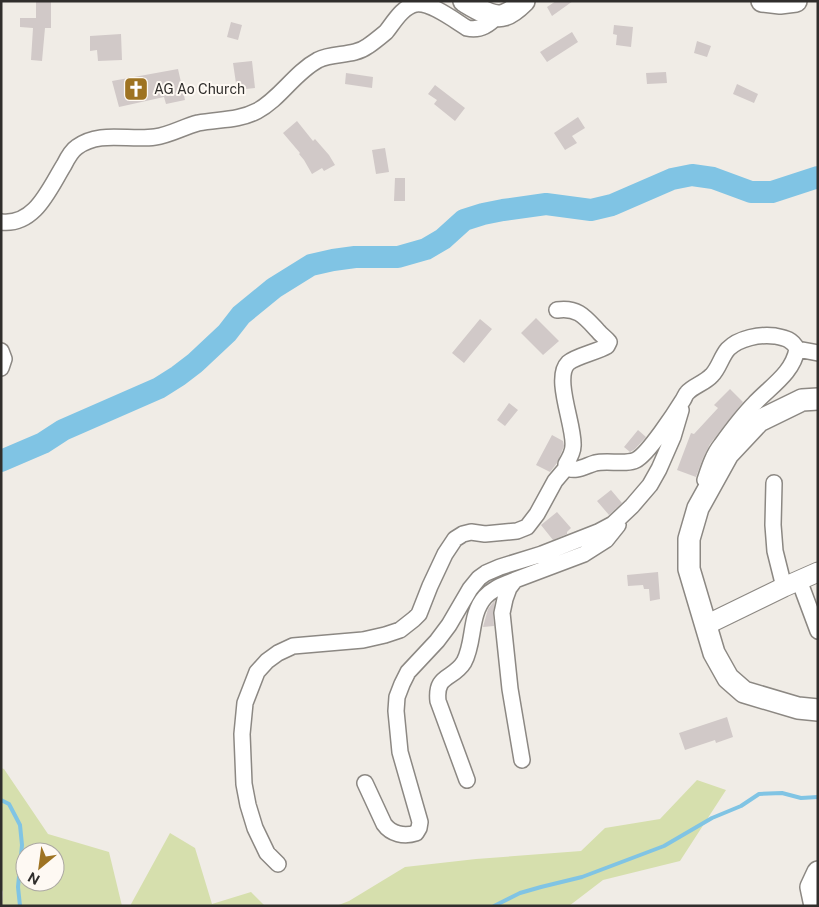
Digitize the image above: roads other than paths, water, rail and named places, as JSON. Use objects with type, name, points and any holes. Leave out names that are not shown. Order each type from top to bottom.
[{"type":"main road","points":[[464,1],[484,12],[497,16],[505,15],[524,1]]},
{"type":"main road","points":[[762,1],[780,3],[796,1]]},
{"type":"main road","points":[[818,399],[802,400],[759,421],[728,454],[698,508],[689,538],[689,569],[714,653],[728,678],[744,692],[798,708],[818,710]]},
{"type":"main road","points":[[814,906],[811,887],[818,872]]},
{"type":"street","points":[[1,222],[10,223],[34,212],[69,156],[76,148],[91,139],[120,137],[153,138],[196,124],[242,117],[258,111],[316,61],[325,57],[367,48],[386,32],[404,10],[416,4],[432,7],[467,28],[472,29],[491,23],[497,16]]},
{"type":"street","points":[[278,864],[267,853],[255,828],[244,784],[242,734],[245,703],[257,672],[266,661],[293,646],[364,640],[400,630],[419,614],[430,586],[454,539],[471,532],[485,534],[517,531],[527,527],[537,514],[555,481],[566,468],[573,446],[563,386],[566,367],[568,363],[575,359],[607,346],[609,342],[598,332],[593,324],[575,310],[557,310]]},
{"type":"street","points":[[566,468],[576,470],[597,462],[629,462],[636,460],[650,448],[687,393],[712,375],[729,349],[748,339],[770,335],[790,340],[797,348],[818,353]]},
{"type":"street","points":[[698,508],[700,493],[706,475],[720,445],[756,402],[782,377],[792,362],[797,348]]},
{"type":"street","points":[[1,352],[4,359],[1,368]]},
{"type":"street","points":[[467,780],[437,694],[438,686],[444,679],[458,670],[464,662],[478,607],[492,590],[584,554],[606,540],[650,485],[666,456],[684,399]]},
{"type":"street","points":[[774,483],[773,525],[775,551],[818,631]]},
{"type":"street","points":[[365,783],[388,830],[403,835],[416,833],[420,822],[400,752],[396,711],[399,690],[408,672],[437,641],[479,578],[500,567],[542,554],[598,532],[613,524],[632,506]]},
{"type":"street","points":[[706,625],[818,572]]},
{"type":"street","points":[[515,580],[508,588],[502,613],[510,690],[522,760]]},
{"type":"waterway","points":[[1,461],[43,443],[63,430],[159,388],[178,376],[227,333],[241,315],[274,288],[311,265],[355,257],[398,257],[426,249],[443,239],[464,220],[483,214],[546,204],[591,210],[612,205],[672,179],[692,175],[713,178],[751,192],[772,192],[818,177]]},
{"type":"waterway","points":[[494,906],[520,893],[582,877],[664,846],[712,818],[741,806],[759,794],[782,793],[801,798],[818,797]]},
{"type":"waterway","points":[[1,800],[9,804],[20,825],[22,845],[18,887],[20,906]]},
{"type":"place","name":"AG Ao Church","points":[[136,89]]}]
